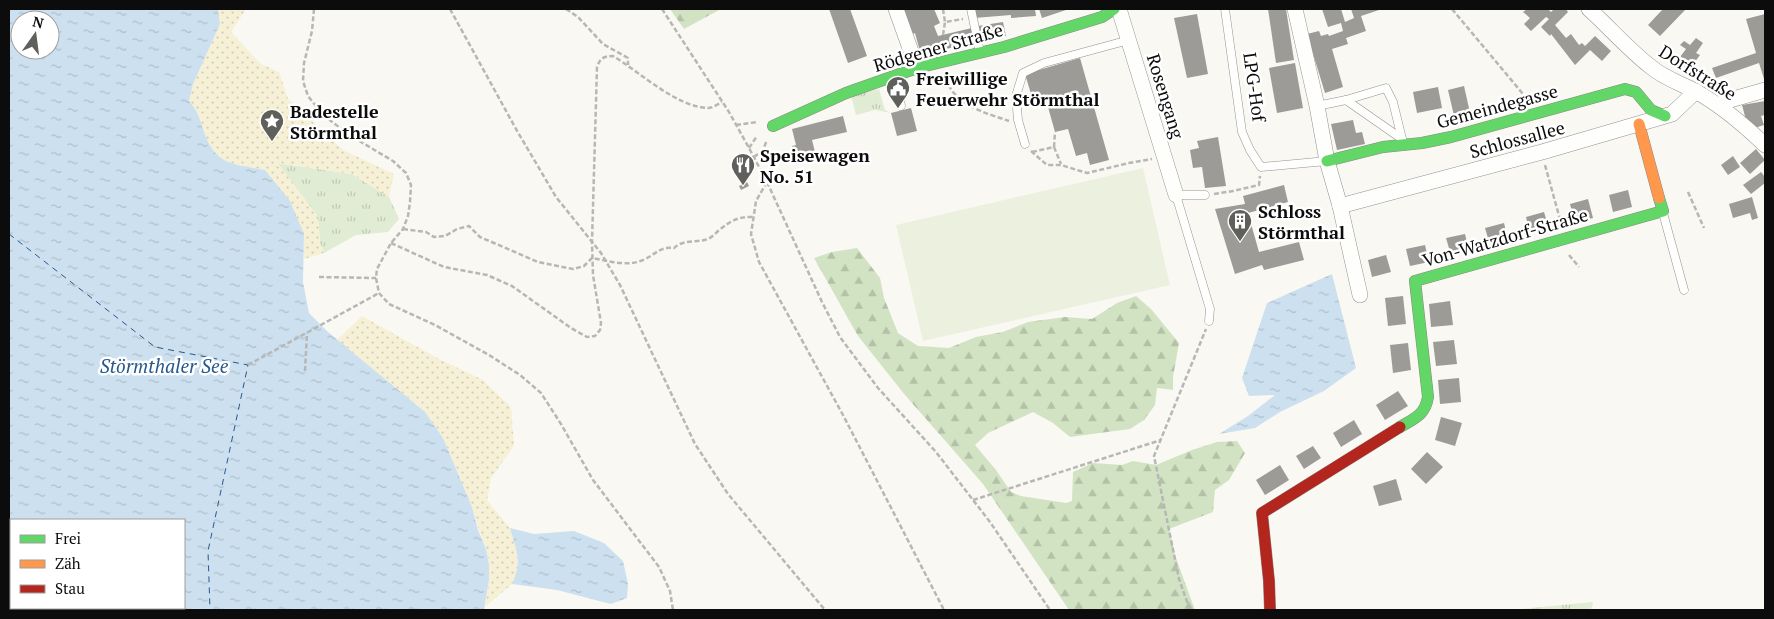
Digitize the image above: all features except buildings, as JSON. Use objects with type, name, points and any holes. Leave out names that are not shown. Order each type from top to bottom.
[{"type":"street","points":[[896,9],[917,68]]},
{"type":"street","name":"Rödgener Straße","points":[[774,126],[846,93],[896,75],[917,68],[981,54],[1102,17],[1114,9]]},
{"type":"street","name":"Rosengang","points":[[1119,9],[1176,195]]},
{"type":"street","points":[[1295,9],[1317,106],[1327,161],[1340,206],[1360,295]]},
{"type":"street","name":"Dorfstraße","points":[[1589,9],[1651,67],[1669,79],[1696,91],[1719,106],[1745,126],[1765,145]]},
{"type":"street","name":"Gemeindegasse","points":[[1327,161],[1403,142],[1422,143],[1450,138],[1625,89],[1636,92],[1651,110],[1665,116]]},
{"type":"street","points":[[1719,106],[1723,102],[1765,90]]},
{"type":"street","name":"Schlossallee","points":[[1340,206],[1542,152],[1672,114],[1696,91]]},
{"type":"street","points":[[1639,124],[1663,211]]},
{"type":"street","name":"Von-Watzdorf-Straße","points":[[1270,610],[1262,513],[1418,416],[1426,408],[1428,398],[1415,281],[1663,211]]},
{"type":"lane","name":"LPG-Hof","points":[[1226,9],[1242,132],[1250,150],[1261,167]]},
{"type":"lane","points":[[972,13],[981,54]]},
{"type":"lane","points":[[1025,144],[1018,120],[1016,96],[1022,72],[1044,63],[1129,40]]},
{"type":"lane","points":[[896,75],[901,106]]},
{"type":"lane","points":[[1317,106],[1346,100],[1386,88],[1393,102],[1403,142]]},
{"type":"lane","points":[[1346,100],[1403,142]]},
{"type":"lane","points":[[1261,167],[1327,161]]},
{"type":"lane","points":[[1205,195],[1176,195],[1210,309],[1209,321]]},
{"type":"lane","points":[[1663,211],[1684,290]]},
{"type":"path","points":[[314,9],[312,31],[304,63],[303,81],[308,96],[324,115],[337,126],[393,161],[406,173],[411,184],[408,216],[403,228],[391,243],[377,269],[376,278],[379,293],[388,304],[434,325],[489,355],[520,375],[541,393],[593,480],[660,567],[670,590],[673,610]]},
{"type":"path","points":[[450,9],[556,197],[606,260],[641,327],[695,444],[728,494],[825,610]]},
{"type":"path","points":[[566,9],[578,17],[603,44],[628,58],[628,66]]},
{"type":"path","points":[[662,9],[736,124],[767,182],[822,302],[840,336],[878,388],[936,452],[990,522],[1050,610]]},
{"type":"path","points":[[943,9],[945,22],[943,35]]},
{"type":"path","points":[[1452,9],[1529,102],[1532,114]]},
{"type":"path","points":[[945,22],[972,13]]},
{"type":"path","points":[[391,243],[444,268],[487,275],[512,286],[571,328],[587,337],[595,336],[600,330],[601,323],[592,258],[597,66],[599,60],[605,56],[613,56],[674,97],[687,103],[710,108],[722,102]]},
{"type":"path","points":[[942,62],[948,85],[961,100],[982,112],[1009,121],[1018,120]]},
{"type":"path","points":[[736,124],[757,122],[774,126],[763,150],[754,158]]},
{"type":"path","points":[[1055,132],[1054,147],[1061,165]]},
{"type":"path","points":[[749,148],[757,136]]},
{"type":"path","points":[[1025,144],[1047,165],[1061,165],[1087,173],[1146,159],[1165,159]]},
{"type":"path","points":[[1032,152],[1054,147]]},
{"type":"path","points":[[1542,152],[1569,255],[1579,267]]},
{"type":"path","points":[[1205,195],[1233,192],[1259,185],[1261,167]]},
{"type":"path","points":[[767,182],[756,201],[751,234],[759,262],[843,415],[944,610]]},
{"type":"path","points":[[1688,192],[1704,228]]},
{"type":"path","points":[[592,258],[618,263],[642,261],[666,246],[674,248],[683,242],[710,238],[729,222],[743,216],[754,217]]},
{"type":"path","points":[[403,228],[426,232],[434,237],[445,236],[457,229],[469,226],[480,237],[538,262],[573,268],[584,266],[592,258]]},
{"type":"path","points":[[319,277],[376,278]]},
{"type":"path","points":[[248,365],[379,293]]},
{"type":"path","points":[[1190,610],[1179,578],[1154,456],[1209,321]]},
{"type":"path","points":[[305,371],[307,332]]},
{"type":"path","points":[[973,500],[1161,440]]},
{"type":"green space","points":[[670,9],[721,9],[684,29]]},
{"type":"green space","points":[[879,89],[885,110],[891,113],[875,110],[856,115],[851,95]]},
{"type":"green space","points":[[277,163],[352,174],[389,197],[399,219],[388,232],[356,235],[324,253],[320,243],[318,217]]},
{"type":"green space","points":[[1143,168],[1170,285],[923,341],[896,225]]},
{"type":"green space","points":[[857,248],[880,278],[884,298],[898,333],[918,346],[949,348],[976,337],[1003,332],[1028,322],[1065,317],[1092,319],[1117,303],[1136,296],[1151,309],[1179,343],[1173,377],[1173,390],[1157,388],[1155,405],[1144,420],[1130,429],[1070,437],[1053,423],[1033,412],[988,433],[975,445],[1011,492],[1021,496],[1066,503],[1072,501],[1073,472],[1093,463],[1122,465],[1133,461],[1156,465],[1217,442],[1237,441],[1245,453],[1229,480],[1215,490],[1213,512],[1169,529],[1176,558],[1195,610],[1069,610],[983,484],[905,395],[858,336],[814,258],[832,252]]},
{"type":"green space","points":[[1593,602],[1591,610],[1512,610]]},
{"type":"sand","name":"Badestelle Störmthal","points":[[218,9],[246,9],[231,32],[261,64],[279,72],[288,99],[343,150],[394,174],[389,197],[352,174],[278,163],[318,217],[320,243],[324,253],[304,259],[304,234],[265,170],[227,162],[220,157],[209,143],[198,115],[189,101],[193,84],[220,24]]},
{"type":"sand","points":[[362,316],[439,359],[483,380],[511,407],[514,446],[491,478],[487,500],[510,528],[517,552],[518,571],[512,584],[485,607],[489,580],[486,549],[472,507],[443,438],[425,412],[337,340]]},
{"type":"water","name":"Störmthaler See","points":[[9,9],[218,9],[220,24],[193,84],[189,101],[197,112],[209,143],[220,157],[227,162],[265,170],[290,201],[304,234],[303,282],[309,313],[328,332],[425,412],[443,438],[472,507],[478,530],[486,549],[489,580],[484,610],[9,610]]},
{"type":"water","points":[[1332,274],[1356,368],[1324,391],[1280,412],[1255,428],[1219,434],[1248,416],[1275,395],[1249,396],[1242,378],[1267,303]]},
{"type":"water","points":[[510,528],[534,534],[574,531],[604,543],[623,561],[628,584],[627,598],[611,604],[557,590],[512,584],[518,562]]},
{"type":"ferry route","points":[[9,234],[155,347],[248,365],[208,551],[210,610]]},
{"type":"traffic: fast","points":[[773,126],[846,93],[917,68],[1004,47],[1102,17],[1114,9]]},
{"type":"traffic: fast","points":[[1327,161],[1383,147],[1422,143],[1451,137],[1625,89],[1636,92],[1651,110],[1665,116]]},
{"type":"traffic: fast","points":[[1400,427],[1422,412],[1428,397],[1415,281],[1663,211],[1659,198]]},
{"type":"traffic: slow","points":[[1639,124],[1659,198]]},
{"type":"traffic: jam","points":[[1270,610],[1262,513],[1400,427]]},
{"type":"place","name":"Freiwillige Feuerwehr Störmthal","points":[[898,109]]},
{"type":"place","name":"Badestelle Störmthal","points":[[272,142]]},
{"type":"place","name":"Speisewagen No. 51","points":[[743,186]]},
{"type":"place","name":"Schloss Störmthal","points":[[1240,242]]}]
